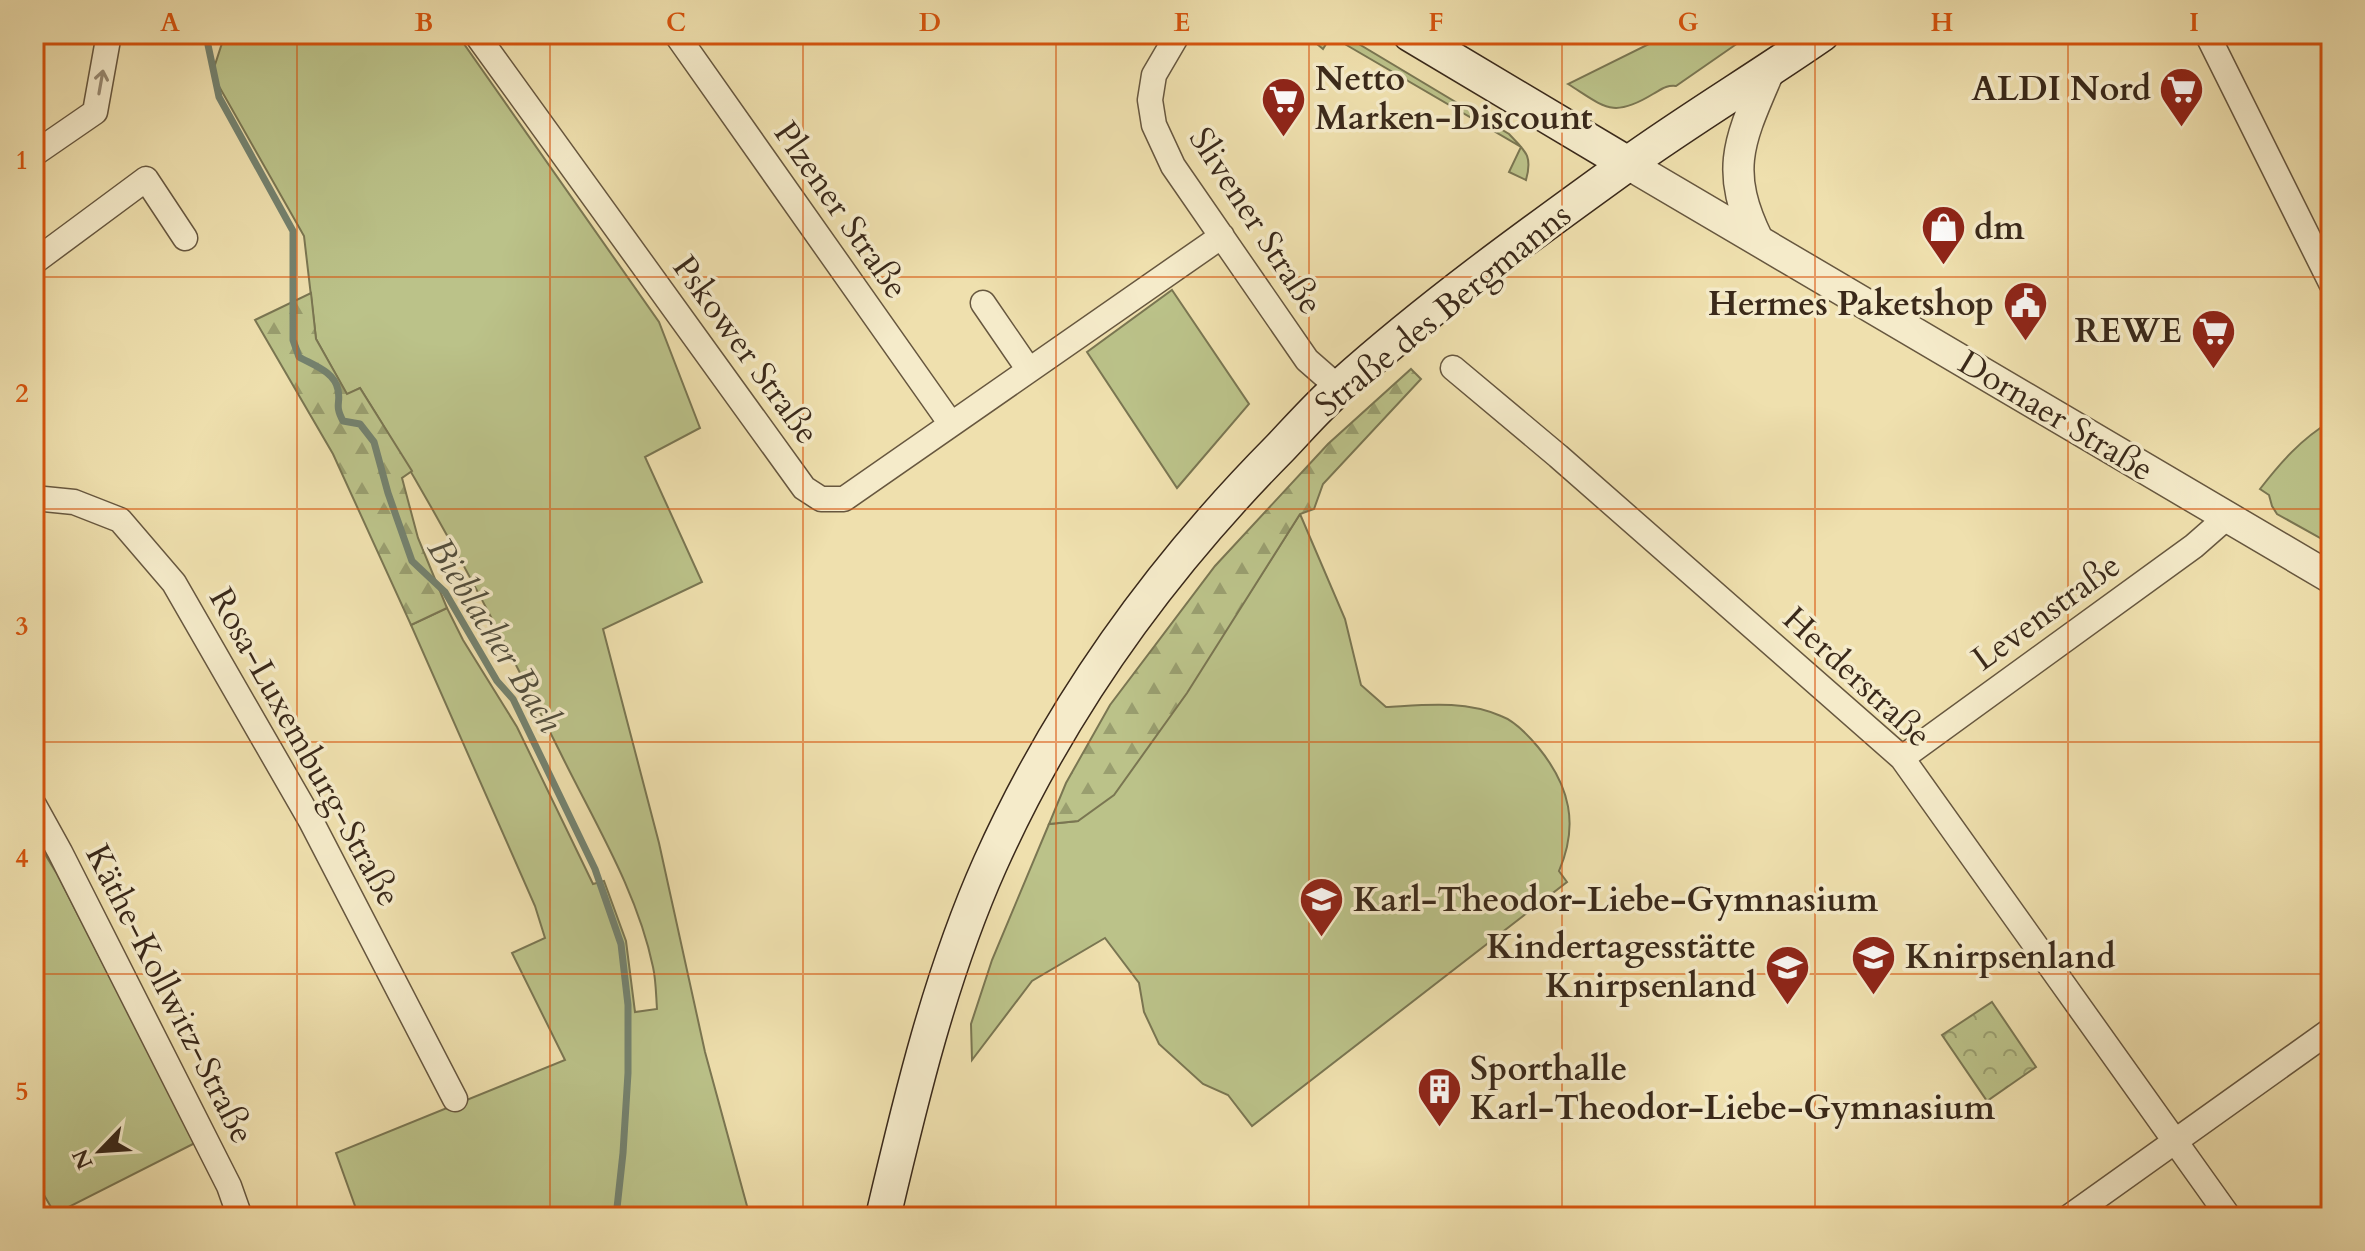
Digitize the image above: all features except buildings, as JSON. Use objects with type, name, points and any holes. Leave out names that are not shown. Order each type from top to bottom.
[{"type":"main road","name":"Dornaer Straße","points":[[1410,34],[1628,164]]},
{"type":"main road","name":"Straße des Bergmanns","points":[[883,1217],[929,1037],[989,866],[1027,789],[1082,693],[1162,578],[1327,378],[1416,323],[1628,164],[1822,34]]},
{"type":"street","points":[[34,154],[95,112],[109,34]]},
{"type":"street","name":"Pskower Straße","points":[[476,34],[804,488],[821,499],[844,499],[1222,236]]},
{"type":"street","name":"Plzener Straße","points":[[676,34],[951,424]]},
{"type":"street","name":"Slivener Straße","points":[[1178,34],[1154,75],[1150,100],[1154,125],[1173,166],[1307,360],[1327,378]]},
{"type":"street","points":[[2207,34],[2331,283]]},
{"type":"street","points":[[1758,240],[1743,206],[1737,171],[1739,146],[1769,71]]},
{"type":"street","name":"Dornaer Straße","points":[[1628,164],[2331,578]]},
{"type":"street","points":[[34,262],[146,179],[185,238]]},
{"type":"street","points":[[983,303],[1029,370]]},
{"type":"street","name":"Herderstraße","points":[[1453,368],[1570,466],[1902,758],[2229,1217]]},
{"type":"street","name":"Rosa-Luxemburg-Straße","points":[[34,498],[74,502],[120,520],[174,583],[311,821],[455,1099]]},
{"type":"street","name":"Levenstraße","points":[[1902,758],[2194,546],[2227,517]]},
{"type":"street","name":"Käthe-Kollwitz-Straße","points":[[34,805],[229,1186],[240,1217]]},
{"type":"street","points":[[2069,1217],[2331,1030]]},
{"type":"green space","points":[[225,34],[457,34],[659,322],[700,428],[645,457],[702,582],[603,629],[659,843],[705,1052],[750,1217],[359,1217],[336,1153],[565,1060],[512,953],[545,938],[535,906],[411,625],[447,608],[463,640],[517,727],[593,884],[604,881],[626,941],[635,1012],[657,1009],[655,977],[646,938],[625,883],[488,612],[414,476],[360,388],[347,395],[316,339],[304,236],[212,74]]},
{"type":"green space","points":[[1305,34],[1342,34],[1509,134],[1521,147],[1331,36],[1323,49]]},
{"type":"green space","points":[[1669,34],[1734,34],[1738,43],[1676,86],[1664,88],[1628,106],[1618,108],[1600,104],[1568,84]]},
{"type":"green space","points":[[1521,147],[1529,165],[1526,180],[1509,172]]},
{"type":"green space","points":[[1172,290],[1249,404],[1177,488],[1087,352]]},
{"type":"green space","points":[[311,293],[316,339],[347,394],[360,388],[412,471],[402,478],[418,538],[447,608],[411,625],[333,454],[255,320]]},
{"type":"green space","points":[[1411,369],[1421,379],[1323,484],[1314,509],[1300,514],[1187,693],[1114,795],[1078,821],[1049,824],[1066,783],[1110,705],[1215,566],[1328,444]]},
{"type":"green space","points":[[2331,421],[2331,544],[2277,514],[2269,495],[2260,489],[2292,452]]},
{"type":"green space","points":[[1300,514],[1345,619],[1361,685],[1386,707],[1459,706],[1501,716],[1526,733],[1549,762],[1558,776],[1568,806],[1569,838],[1559,871],[1567,882],[1252,1126],[1228,1095],[1203,1084],[1159,1044],[1144,1012],[1139,983],[1105,938],[1032,981],[972,1060],[971,1024],[992,960],[1049,824],[1078,821],[1247,597]]},
{"type":"green space","points":[[34,836],[57,874],[195,1143],[55,1214],[34,1178]]},
{"type":"green space","points":[[1992,1002],[2036,1067],[1987,1101],[1942,1035]]},
{"type":"waterway","name":"Bieblacher Bach","points":[[211,34],[208,45],[219,97],[293,231],[293,340],[299,357],[333,378],[343,421],[360,424],[374,442],[412,561],[445,592],[497,681],[513,699],[595,869],[621,944],[628,1005],[628,1073],[616,1217]]},
{"type":"place","name":"ALDI Nord","points":[[2182,128]]},
{"type":"place","name":"Netto Marken-Discount","points":[[1284,138]]},
{"type":"place","name":"dm","points":[[1943,267]]},
{"type":"place","name":"Hermes Paketshop","points":[[2025,343]]},
{"type":"place","name":"REWE","points":[[2213,370]]},
{"type":"place","name":"Karl-Theodor-Liebe-Gymnasium","points":[[1322,939]]},
{"type":"place","name":"Knirpsenland","points":[[1874,996]]},
{"type":"place","name":"Kindertagesstätte Knirpsenland","points":[[1787,1006]]},
{"type":"place","name":"Sporthalle Karl-Theodor-Liebe-Gymnasium","points":[[1439,1128]]}]
